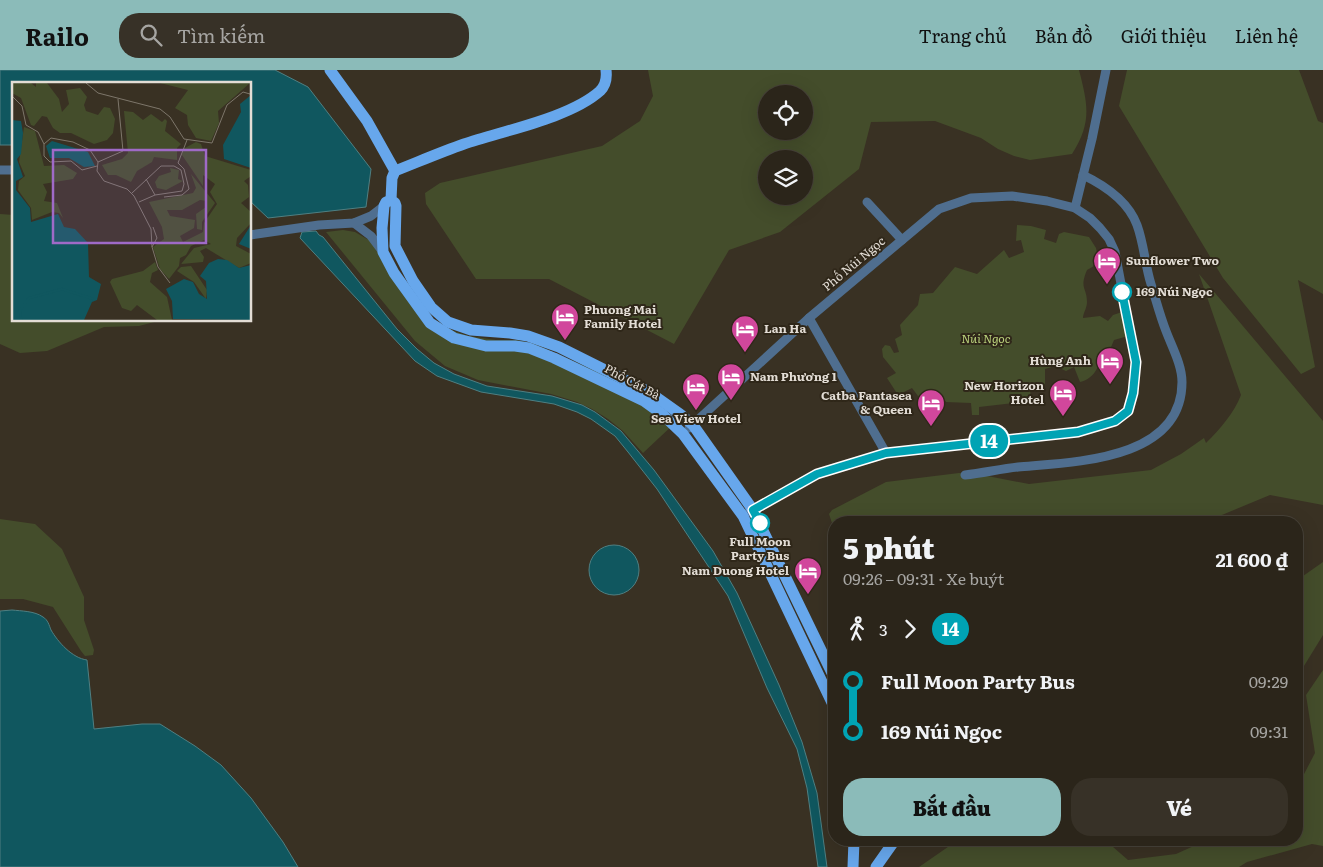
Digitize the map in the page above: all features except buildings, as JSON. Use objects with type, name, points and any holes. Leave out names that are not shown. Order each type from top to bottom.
[{"type":"main road","points":[[330,70],[367,121],[395,170],[462,144],[541,120],[576,106],[600,91],[605,84],[606,70]]},
{"type":"main road","name":"Phố Cát Bà","points":[[395,170],[382,228],[383,252],[394,273],[430,323],[445,327]]},
{"type":"main road","name":"Phố Cát Bà","points":[[388,203],[395,203],[396,206],[395,246],[413,281],[454,338],[486,346],[529,348],[568,358],[649,392],[692,425],[753,510],[828,665]]},
{"type":"main road","points":[[383,252],[395,246]]},
{"type":"main road","name":"Phố Cát Bà","points":[[568,358],[644,401],[662,414],[683,434],[743,516],[828,695]]},
{"type":"main road","points":[[804,646],[816,641]]},
{"type":"main road","points":[[853,867],[854,846]]},
{"type":"main road","points":[[876,867],[891,846]]},
{"type":"street","points":[[1074,208],[1092,139],[1106,70]]},
{"type":"street","points":[[965,475],[1084,461],[1116,454],[1134,448],[1149,439],[1170,422],[1178,406],[1182,391],[1181,372],[1150,282],[1138,226],[1123,202],[1095,181],[1083,175]]},
{"type":"street","name":"Phố Núi Ngọc","points":[[683,434],[809,318],[939,209],[971,198],[1012,196],[1047,201],[1074,208],[1090,218],[1109,239],[1115,252],[1136,362],[1133,393],[1128,411],[1115,421],[1084,431],[886,453],[817,474],[753,510]]},
{"type":"street","points":[[867,202],[902,240]]},
{"type":"street","points":[[251,235],[319,225],[354,223],[371,216],[388,203]]},
{"type":"street","points":[[354,223],[371,236],[383,252]]},
{"type":"street","points":[[809,318],[886,453]]},
{"type":"street","points":[[743,516],[753,510]]},
{"type":"green space","points":[[648,70],[1079,70],[1086,104],[1083,132],[1072,154],[1030,160],[1014,156],[998,149],[981,138],[935,121],[871,122],[859,169],[780,232],[729,250],[674,344],[549,279],[476,279],[426,204],[425,193],[440,183],[602,146],[640,121],[653,96]]},
{"type":"green space","points":[[1127,70],[1299,70],[1318,121],[1323,123],[1323,294],[1298,280],[1315,367],[1301,374],[1223,278],[1119,106]]},
{"type":"green space","points":[[0,214],[12,215],[12,321],[158,321],[139,326],[104,327],[47,351],[20,353],[0,344]]},
{"type":"green space","name":"Núi Ngọc","points":[[1017,225],[1046,230],[1044,239],[1056,243],[1059,234],[1064,232],[1089,237],[1096,248],[1098,258],[1094,266],[1087,270],[1085,276],[1083,285],[1087,302],[1083,318],[1100,316],[1108,321],[1113,315],[1122,312],[1125,317],[1128,336],[1114,340],[1109,352],[1104,352],[1096,371],[1090,378],[1080,382],[1074,367],[1066,371],[1055,366],[1045,369],[1045,387],[1030,388],[1031,401],[979,407],[979,415],[972,415],[971,403],[946,402],[944,399],[933,399],[932,404],[924,404],[912,388],[898,395],[887,378],[896,373],[883,357],[882,349],[885,345],[890,346],[894,353],[899,352],[895,339],[902,335],[900,325],[918,305],[920,294],[933,293],[955,267],[977,274],[1004,250],[1009,258],[1024,252],[1021,240],[1016,241]]},
{"type":"green space","points":[[343,230],[355,232],[367,239],[377,236],[429,318],[454,331],[469,336],[532,343],[609,377],[676,422],[643,453],[623,431],[608,419],[577,402],[551,394],[478,380],[445,366],[415,341],[326,232]]},
{"type":"green space","points":[[1199,274],[1323,421],[1323,505],[1270,495],[1219,516],[830,516],[829,514],[832,510],[886,482],[959,473],[977,474],[1029,484],[1151,470],[1181,454],[1204,438],[1206,443],[1235,408],[1241,395]]},
{"type":"green space","points":[[0,519],[35,524],[62,549],[84,597],[84,620],[94,650],[93,655],[85,656],[53,607],[23,599],[0,599]]},
{"type":"green space","points":[[1323,562],[1323,635],[1303,668],[1303,576]]},
{"type":"green space","points":[[1323,670],[1323,846],[1312,844],[1247,862],[1239,867],[919,867],[949,846],[1112,846],[1128,860],[1176,854],[1194,846],[1303,846],[1303,776],[1315,753],[1306,695]]},
{"type":"water","points":[[0,70],[275,70],[308,87],[371,169],[366,207],[268,218],[251,202],[251,82],[12,82],[12,145],[0,145]]},
{"type":"water","points":[[316,231],[323,237],[397,329],[434,363],[454,374],[487,386],[552,396],[582,405],[621,431],[654,470],[713,551],[737,593],[779,685],[802,742],[817,793],[827,867],[818,867],[807,788],[797,749],[767,688],[728,596],[657,489],[628,452],[615,436],[591,419],[577,412],[554,404],[481,392],[437,376],[415,361],[300,238],[302,232]]},
{"type":"water","points":[[609,545],[619,545],[632,552],[639,565],[639,575],[632,588],[619,595],[609,595],[600,591],[593,584],[589,575],[589,565],[593,556],[600,549]]},
{"type":"water","points":[[0,611],[32,612],[43,617],[54,635],[66,649],[81,659],[87,660],[94,729],[160,724],[195,746],[221,765],[251,798],[283,842],[298,867],[0,867]]},
{"type":"bus line","name":"14","points":[[760,523],[753,510],[817,474],[886,453],[1000,439],[1078,432],[1115,421],[1128,411],[1133,393],[1136,362],[1122,292]]},
{"type":"place","name":"Sunflower Two","points":[[1107,285]]},
{"type":"place","name":"169 Núi Ngọc","points":[[1122,292]]},
{"type":"place","name":"Phuong Mai Family Hotel","points":[[565,341]]},
{"type":"place","name":"Lan Ha","points":[[745,353]]},
{"type":"place","name":"Hùng Anh","points":[[1110,385]]},
{"type":"place","name":"Nam Phương 1","points":[[731,401]]},
{"type":"place","name":"Sea View Hotel","points":[[696,411]]},
{"type":"place","name":"New Horizon Hotel","points":[[1063,417]]},
{"type":"place","name":"Catba Fantasea & Queen","points":[[931,427]]},
{"type":"place","name":"Full Moon Party Bus","points":[[760,523]]},
{"type":"place","name":"Nam Duong Hotel","points":[[808,595]]}]
